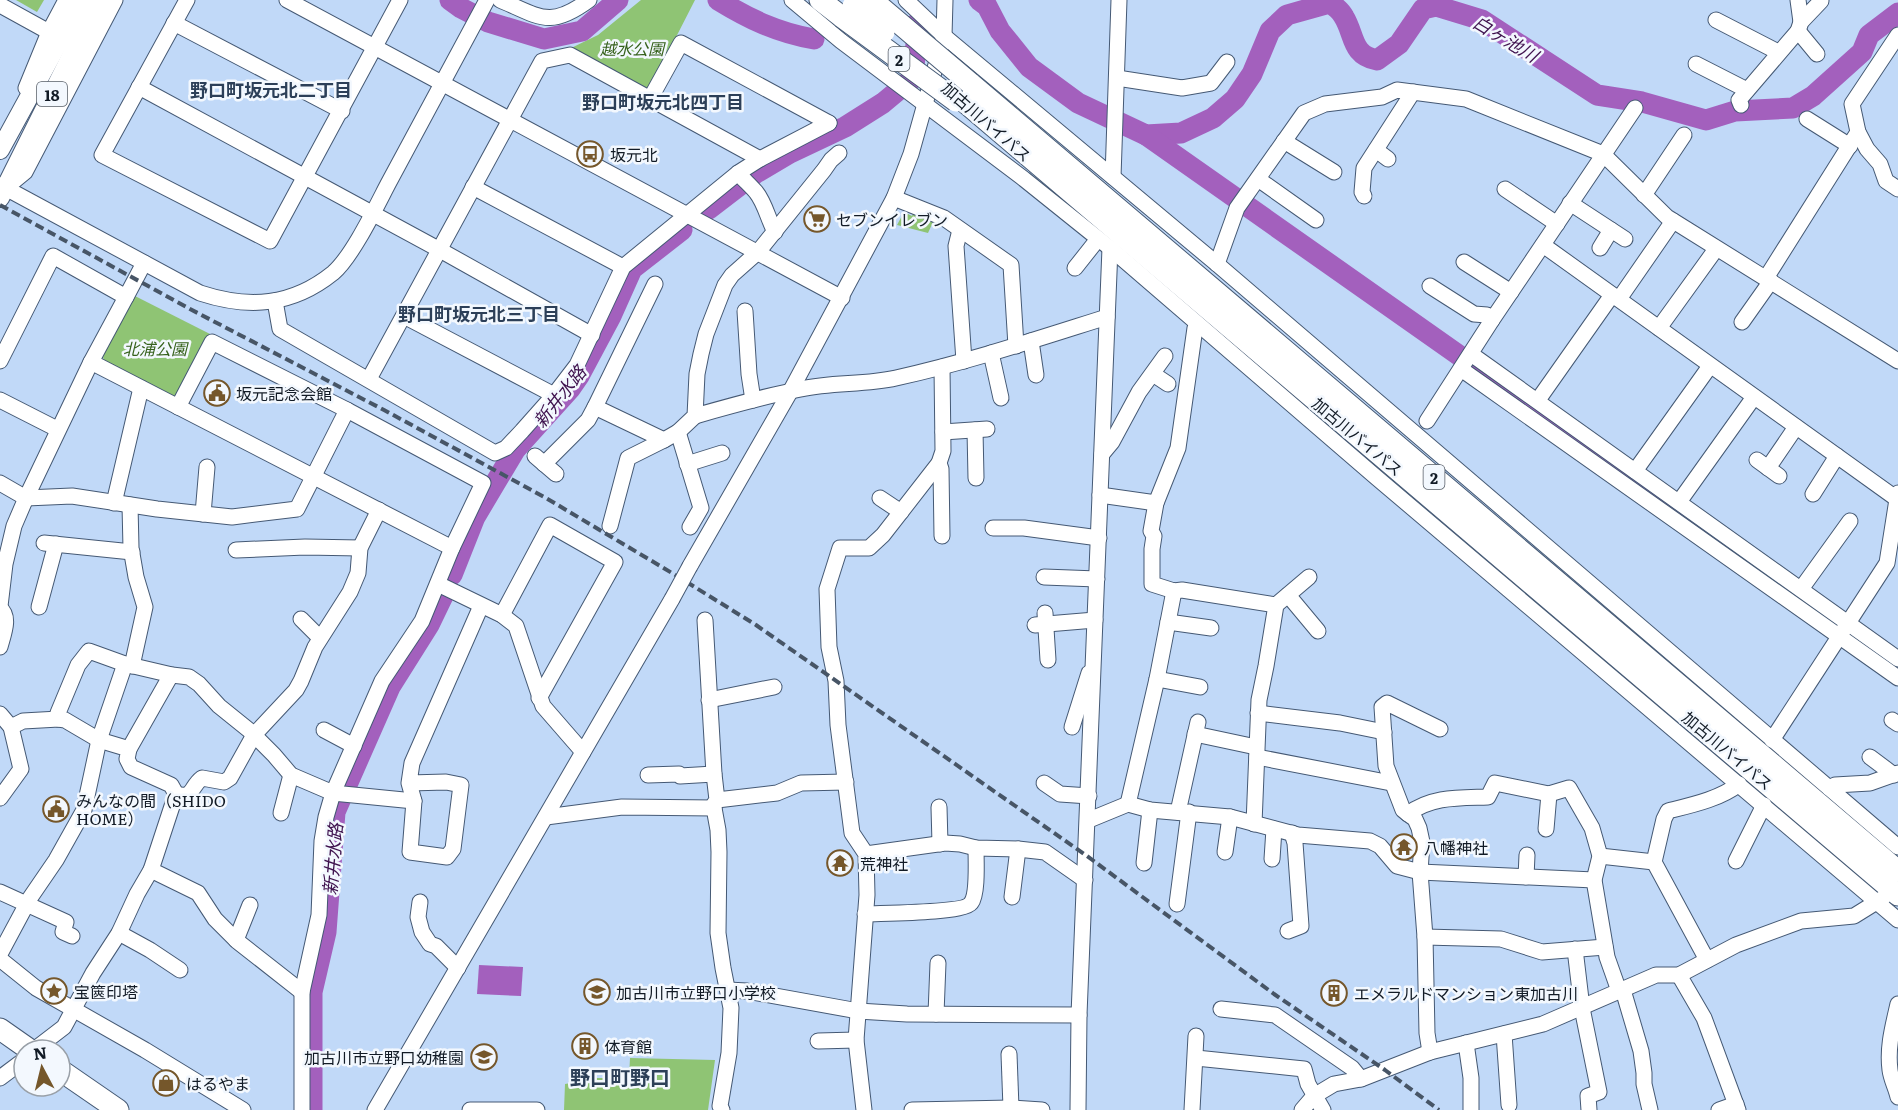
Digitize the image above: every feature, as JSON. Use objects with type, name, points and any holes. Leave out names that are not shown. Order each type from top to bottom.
[{"type":"highway","name":"2","points":[[820,0],[853,6],[962,94]]},
{"type":"highway","points":[[890,0],[928,35],[962,94]]},
{"type":"highway","name":"加古川バイパス","points":[[853,6],[1898,871]]},
{"type":"highway","name":"加古川バイパス","points":[[962,94],[1005,137],[1886,898]]},
{"type":"highway","points":[[0,1029],[14,1038]]},
{"type":"highway","points":[[72,1078],[118,1110]]},
{"type":"main road","name":"18","points":[[2,147],[82,0]]},
{"type":"main road","name":"18","points":[[2,190],[99,0]]},
{"type":"street","points":[[2,147],[49,32],[66,0]]},
{"type":"street","points":[[115,0],[25,172],[2,190],[200,293],[224,301],[252,303],[275,301],[317,284],[335,271],[347,256],[487,0]]},
{"type":"street","points":[[187,0],[102,155],[270,241],[400,0]]},
{"type":"street","points":[[287,0],[842,298]]},
{"type":"street","points":[[500,0],[541,17],[556,18],[573,12],[588,0]]},
{"type":"street","points":[[792,0],[841,41],[1024,179],[1104,244],[1764,805],[1886,898],[1898,920]]},
{"type":"street","points":[[906,0],[944,36],[1217,264],[1898,847]]},
{"type":"street","points":[[375,1110],[790,392],[894,198],[911,153],[944,36],[945,0]]},
{"type":"street","points":[[1113,177],[1119,0]]},
{"type":"street","points":[[1798,0],[1799,26],[1817,54]]},
{"type":"street","points":[[1741,105],[1739,100],[1821,1]]},
{"type":"street","points":[[0,5],[49,32]]},
{"type":"street","points":[[1727,21],[1778,52]]},
{"type":"street","points":[[174,22],[342,111]]},
{"type":"street","points":[[1898,35],[1852,104],[1858,132],[1867,149],[1880,164],[1886,181],[1898,189]]},
{"type":"street","points":[[275,301],[280,329],[495,453],[506,448],[554,395],[577,365],[623,267],[738,173],[830,123],[681,43],[650,99]]},
{"type":"street","points":[[369,379],[542,61],[570,55],[760,159]]},
{"type":"street","points":[[1117,78],[1166,92],[1182,88],[1217,86],[1227,62]]},
{"type":"street","points":[[1696,64],[1747,90]]},
{"type":"street","points":[[139,87],[592,335]]},
{"type":"street","points":[[1217,264],[1241,201],[1304,113],[1325,104],[1382,98],[1397,90],[1466,99],[1603,154],[1673,221],[1898,361]]},
{"type":"street","points":[[1364,196],[1362,192],[1364,168],[1382,155],[1413,92]]},
{"type":"street","points":[[1426,442],[1427,421],[1635,108]]},
{"type":"street","points":[[1807,119],[1850,146]]},
{"type":"street","points":[[1742,322],[1858,132]]},
{"type":"street","points":[[1644,195],[1684,135]]},
{"type":"street","points":[[1284,141],[1334,172]]},
{"type":"street","points":[[695,416],[697,374],[706,334],[725,285],[775,232],[813,173],[839,153]]},
{"type":"street","points":[[738,173],[756,192],[775,232]]},
{"type":"street","points":[[1258,179],[1312,213]]},
{"type":"street","points":[[473,187],[623,267]]},
{"type":"street","points":[[1505,189],[1557,224]]},
{"type":"street","points":[[894,198],[944,218],[1011,265],[1016,346]]},
{"type":"street","points":[[1570,203],[1625,239]]},
{"type":"street","points":[[1538,400],[1673,221]]},
{"type":"street","points":[[960,230],[956,246],[964,361]]},
{"type":"street","points":[[1600,248],[1611,230]]},
{"type":"street","points":[[1075,268],[1104,244]]},
{"type":"street","points":[[1078,1110],[1079,1015],[1089,820],[1107,317],[1104,244]]},
{"type":"street","points":[[1543,245],[1897,499]]},
{"type":"street","points":[[1659,328],[1716,249]]},
{"type":"street","points":[[0,361],[53,256],[126,297]]},
{"type":"street","points":[[1464,262],[1511,292]]},
{"type":"street","points":[[0,647],[6,618],[0,600],[14,526],[57,429],[144,263]]},
{"type":"street","points":[[545,465],[588,420],[655,284]]},
{"type":"street","points":[[1440,288],[1474,315],[1487,315],[1492,320]]},
{"type":"street","points":[[745,311],[753,400]]},
{"type":"street","points":[[404,316],[554,395]]},
{"type":"street","points":[[610,526],[628,458],[664,441],[695,416],[803,388],[858,384],[942,367],[1107,317]]},
{"type":"street","points":[[1195,328],[1178,448],[1156,503],[1151,531],[1154,536],[1152,584],[1174,591],[1282,600],[1318,631]]},
{"type":"street","points":[[1031,341],[1036,375]]},
{"type":"street","points":[[178,407],[212,342],[347,410],[483,483],[452,548],[422,621],[382,681],[333,793],[326,817],[322,841],[319,915],[302,992],[302,1110]]},
{"type":"street","points":[[991,353],[1001,398]]},
{"type":"street","points":[[1471,354],[1898,659]]},
{"type":"street","points":[[1102,454],[1112,442],[1139,392],[1165,356]]},
{"type":"street","points":[[91,362],[452,548]]},
{"type":"street","points":[[1635,471],[1710,366]]},
{"type":"street","points":[[864,1110],[856,1040],[865,914],[866,854],[852,834],[838,725],[836,681],[829,647],[827,589],[840,548],[869,548],[883,535],[939,463],[943,451],[942,367]]},
{"type":"street","points":[[1461,369],[1898,678]]},
{"type":"street","points":[[1153,374],[1168,384]]},
{"type":"street","points":[[114,503],[141,388]]},
{"type":"street","points":[[1679,502],[1754,397]]},
{"type":"street","points":[[0,400],[57,429]]},
{"type":"street","points":[[595,407],[664,441]]},
{"type":"street","points":[[0,483],[26,498],[72,496],[232,517],[297,509],[347,410]]},
{"type":"street","points":[[1408,427],[1427,421]]},
{"type":"street","points":[[1768,468],[1796,427]]},
{"type":"street","points":[[943,432],[981,429],[976,478]]},
{"type":"street","points":[[678,432],[701,508],[690,527]]},
{"type":"street","points":[[1599,467],[1609,452]]},
{"type":"street","points":[[687,464],[722,453]]},
{"type":"street","points":[[1813,494],[1838,456]]},
{"type":"street","points":[[939,463],[942,536]]},
{"type":"street","points":[[204,514],[207,467]]},
{"type":"street","points":[[1772,740],[1887,563],[1898,493]]},
{"type":"street","points":[[1100,495],[1156,503]]},
{"type":"street","points":[[880,498],[901,512]]},
{"type":"street","points":[[0,954],[27,903],[56,860],[84,810],[99,740],[129,665],[145,607],[136,577],[132,552],[130,505]]},
{"type":"street","points":[[176,794],[189,795],[195,784],[202,778],[224,782],[230,778],[254,735],[290,686],[350,592],[358,573],[360,548],[379,510]]},
{"type":"street","points":[[1684,528],[1695,513]]},
{"type":"street","points":[[1801,589],[1850,521]]},
{"type":"street","points":[[502,615],[550,525],[615,562],[539,698]]},
{"type":"street","points":[[993,528],[1024,528],[1099,538]]},
{"type":"street","points":[[39,607],[50,543],[132,552]]},
{"type":"street","points":[[236,550],[305,546],[360,548]]},
{"type":"street","points":[[1765,585],[1775,571]]},
{"type":"street","points":[[1044,577],[1097,579]]},
{"type":"street","points":[[1254,824],[1258,713],[1266,666],[1282,600],[1309,578]]},
{"type":"street","points":[[438,584],[502,615],[516,626],[543,706],[583,752]]},
{"type":"street","points":[[1128,804],[1134,756],[1155,719],[1154,675],[1163,626],[1174,591]]},
{"type":"street","points":[[409,783],[446,782],[461,785],[453,849],[447,857],[410,852],[414,801],[409,783],[412,764],[481,606]]},
{"type":"street","points":[[301,619],[320,638]]},
{"type":"street","points":[[705,620],[719,852],[718,933],[731,1008],[726,1073],[720,1106],[722,1110]]},
{"type":"street","points":[[1052,651],[1042,621],[1095,620]]},
{"type":"street","points":[[1163,626],[1211,628]]},
{"type":"street","points":[[58,719],[58,713],[78,665],[89,651],[129,665],[189,677],[274,754],[291,775],[333,793],[414,801]]},
{"type":"street","points":[[1072,727],[1094,659]]},
{"type":"street","points":[[49,1038],[64,1027],[93,973],[119,933],[151,870],[176,794],[171,785],[131,767],[127,759],[129,749],[171,675]]},
{"type":"street","points":[[1154,675],[1200,687]]},
{"type":"street","points":[[709,700],[774,687]]},
{"type":"street","points":[[1430,1052],[1427,1033],[1425,937],[1420,872],[1421,834],[1415,819],[1402,810],[1391,783],[1386,766],[1382,707],[1388,703],[1440,729]]},
{"type":"street","points":[[1258,713],[1340,723],[1384,732]]},
{"type":"street","points":[[0,714],[10,727],[21,769],[0,798]]},
{"type":"street","points":[[10,727],[24,721],[65,720],[99,740],[129,749]]},
{"type":"street","points":[[1177,904],[1186,874],[1183,812],[1184,764],[1197,728],[1256,752],[1391,783]]},
{"type":"street","points":[[324,730],[354,746]]},
{"type":"street","points":[[1870,757],[1896,774]]},
{"type":"street","points":[[648,775],[714,774]]},
{"type":"street","points":[[1828,788],[1835,785],[1870,783],[1896,774]]},
{"type":"street","points":[[281,813],[291,775]]},
{"type":"street","points":[[546,817],[622,807],[715,804],[777,793],[801,783],[846,782]]},
{"type":"street","points":[[1408,814],[1426,804],[1447,798],[1488,797],[1495,783],[1549,794],[1569,788],[1592,828],[1600,856],[1593,880],[1605,947],[1641,1051],[1644,1084],[1650,1110]]},
{"type":"street","points":[[1053,784],[1060,794],[1089,796]]},
{"type":"street","points":[[1707,960],[1654,862],[1668,811],[1704,801],[1733,789],[1739,784]]},
{"type":"street","points":[[1546,829],[1549,794]]},
{"type":"street","points":[[1089,820],[1128,804],[1150,810],[1230,818],[1292,833],[1370,841],[1380,846],[1397,866],[1420,872],[1593,880]]},
{"type":"street","points":[[1736,861],[1764,805]]},
{"type":"street","points":[[939,807],[940,844]]},
{"type":"street","points":[[1144,863],[1150,810]]},
{"type":"street","points":[[1225,852],[1230,818]]},
{"type":"street","points":[[1272,859],[1274,829]]},
{"type":"street","points":[[1288,931],[1301,926],[1295,843],[1292,833]]},
{"type":"street","points":[[866,854],[940,844],[1045,852],[1085,880]]},
{"type":"street","points":[[865,914],[952,910],[968,906],[972,902],[974,893],[976,848]]},
{"type":"street","points":[[1012,897],[1018,849]]},
{"type":"street","points":[[1526,877],[1527,855]]},
{"type":"street","points":[[1600,856],[1654,862]]},
{"type":"street","points":[[151,870],[198,893],[214,919],[236,940],[302,992]]},
{"type":"street","points":[[0,892],[66,922],[63,932],[72,936]]},
{"type":"street","points":[[1302,1110],[1314,1095],[1334,1084],[1361,1079],[1430,1052],[1543,1024],[1656,975],[1679,975],[1736,945],[1801,921],[1854,916],[1886,898]]},
{"type":"street","points":[[236,940],[250,904]]},
{"type":"street","points":[[403,919],[419,909],[422,932],[430,944],[436,946],[458,968]]},
{"type":"street","points":[[119,933],[180,970]]},
{"type":"street","points":[[1425,937],[1501,939],[1542,952],[1605,947]]},
{"type":"street","points":[[1575,949],[1582,1008],[1599,1092],[1588,1096],[1589,1110]]},
{"type":"street","points":[[0,958],[36,988],[233,1108]]},
{"type":"street","points":[[936,1014],[938,963]]},
{"type":"street","points":[[1679,975],[1704,1018],[1737,1107],[1719,1110]]},
{"type":"street","points":[[728,990],[747,991],[858,1011],[1079,1015]]},
{"type":"street","points":[[1898,1004],[1889,1056],[1890,1072],[1898,1097]]},
{"type":"street","points":[[1221,1009],[1275,1015],[1352,1068],[1361,1079]]},
{"type":"street","points":[[1504,1034],[1509,1105]]},
{"type":"street","points":[[1192,1110],[1196,1036]]},
{"type":"street","points":[[818,1041],[856,1040]]},
{"type":"street","points":[[1466,1043],[1470,1061],[1472,1110]]},
{"type":"street","points":[[1009,1054],[1016,1108]]},
{"type":"street","points":[[1196,1058],[1304,1069],[1308,1084],[1323,1110]]},
{"type":"street","points":[[912,1110],[1016,1108],[1042,1110]]},
{"type":"street","points":[[470,1110],[537,1110]]},
{"type":"green space","points":[[16,0],[44,0],[37,12]]},
{"type":"green space","name":"越水公園","points":[[641,0],[695,0],[650,88],[643,90],[567,50],[598,35]]},
{"type":"green space","points":[[914,211],[933,222],[928,233],[897,225],[904,212],[912,216]]},
{"type":"green space","name":"北浦公園","points":[[133,295],[210,334],[179,395],[170,397],[104,363],[103,356]]},
{"type":"green space","points":[[630,1058],[715,1060],[708,1110],[564,1110],[565,1084],[571,1083],[575,1078],[629,1078]]},
{"type":"shaded area","points":[[479,965],[523,967],[521,996],[477,994]]},
{"type":"waterway","name":"白ヶ池川","points":[[450,0],[488,22],[544,39],[582,31],[618,0]]},
{"type":"waterway","name":"白ヶ池川","points":[[718,0],[764,24],[814,39]]},
{"type":"waterway","name":"白ヶ池川","points":[[979,0],[987,6],[1000,31],[1029,67],[1078,103],[1146,135],[1181,133],[1213,118],[1235,99],[1252,74],[1270,31],[1287,15],[1330,3],[1343,15],[1362,54],[1377,60],[1399,44],[1423,9],[1436,6],[1482,20],[1597,95],[1642,102],[1706,120],[1735,111],[1793,108],[1813,96],[1862,52],[1869,35],[1898,13]]},
{"type":"waterway","name":"新井水路","points":[[709,209],[756,173],[790,153],[845,127],[883,103],[913,78],[917,33],[911,26]]},
{"type":"waterway","points":[[1146,135],[1764,574]]},
{"type":"waterway","name":"新井水路","points":[[452,575],[475,517],[515,450],[579,376],[611,316],[632,269],[682,230]]},
{"type":"waterway","name":"新井水路","points":[[312,1110],[312,992],[326,932],[335,812],[390,687],[429,625],[443,596]]},
{"type":"railway","points":[[0,205],[546,498],[756,625],[1087,856],[1274,994],[1439,1110]]},
{"type":"place","name":"坂元北","points":[[590,154]]},
{"type":"place","name":"セブンイレブン","points":[[817,219]]},
{"type":"place","name":"坂元記念会館","points":[[217,393]]},
{"type":"place","name":"みんなの間（SHIDO HOME）","points":[[56,809]]},
{"type":"place","name":"八幡神社","points":[[1404,847]]},
{"type":"place","name":"荒神社","points":[[840,863]]},
{"type":"place","name":"宝篋印塔","points":[[54,991]]},
{"type":"place","name":"加古川市立野口小学校","points":[[597,992]]},
{"type":"place","name":"エメラルドマンション東加古川","points":[[1334,993]]},
{"type":"place","name":"体育館","points":[[585,1046]]},
{"type":"place","name":"加古川市立野口幼稚園","points":[[484,1057]]},
{"type":"place","name":"はるやま","points":[[166,1083]]},
{"type":"district","name":"野口町坂元北二丁目","points":[[271,89]]},
{"type":"district","name":"野口町坂元北四丁目","points":[[663,101]]},
{"type":"district","name":"野口町坂元北三丁目","points":[[479,313]]},
{"type":"district","name":"野口町野口","points":[[620,1076]]}]
